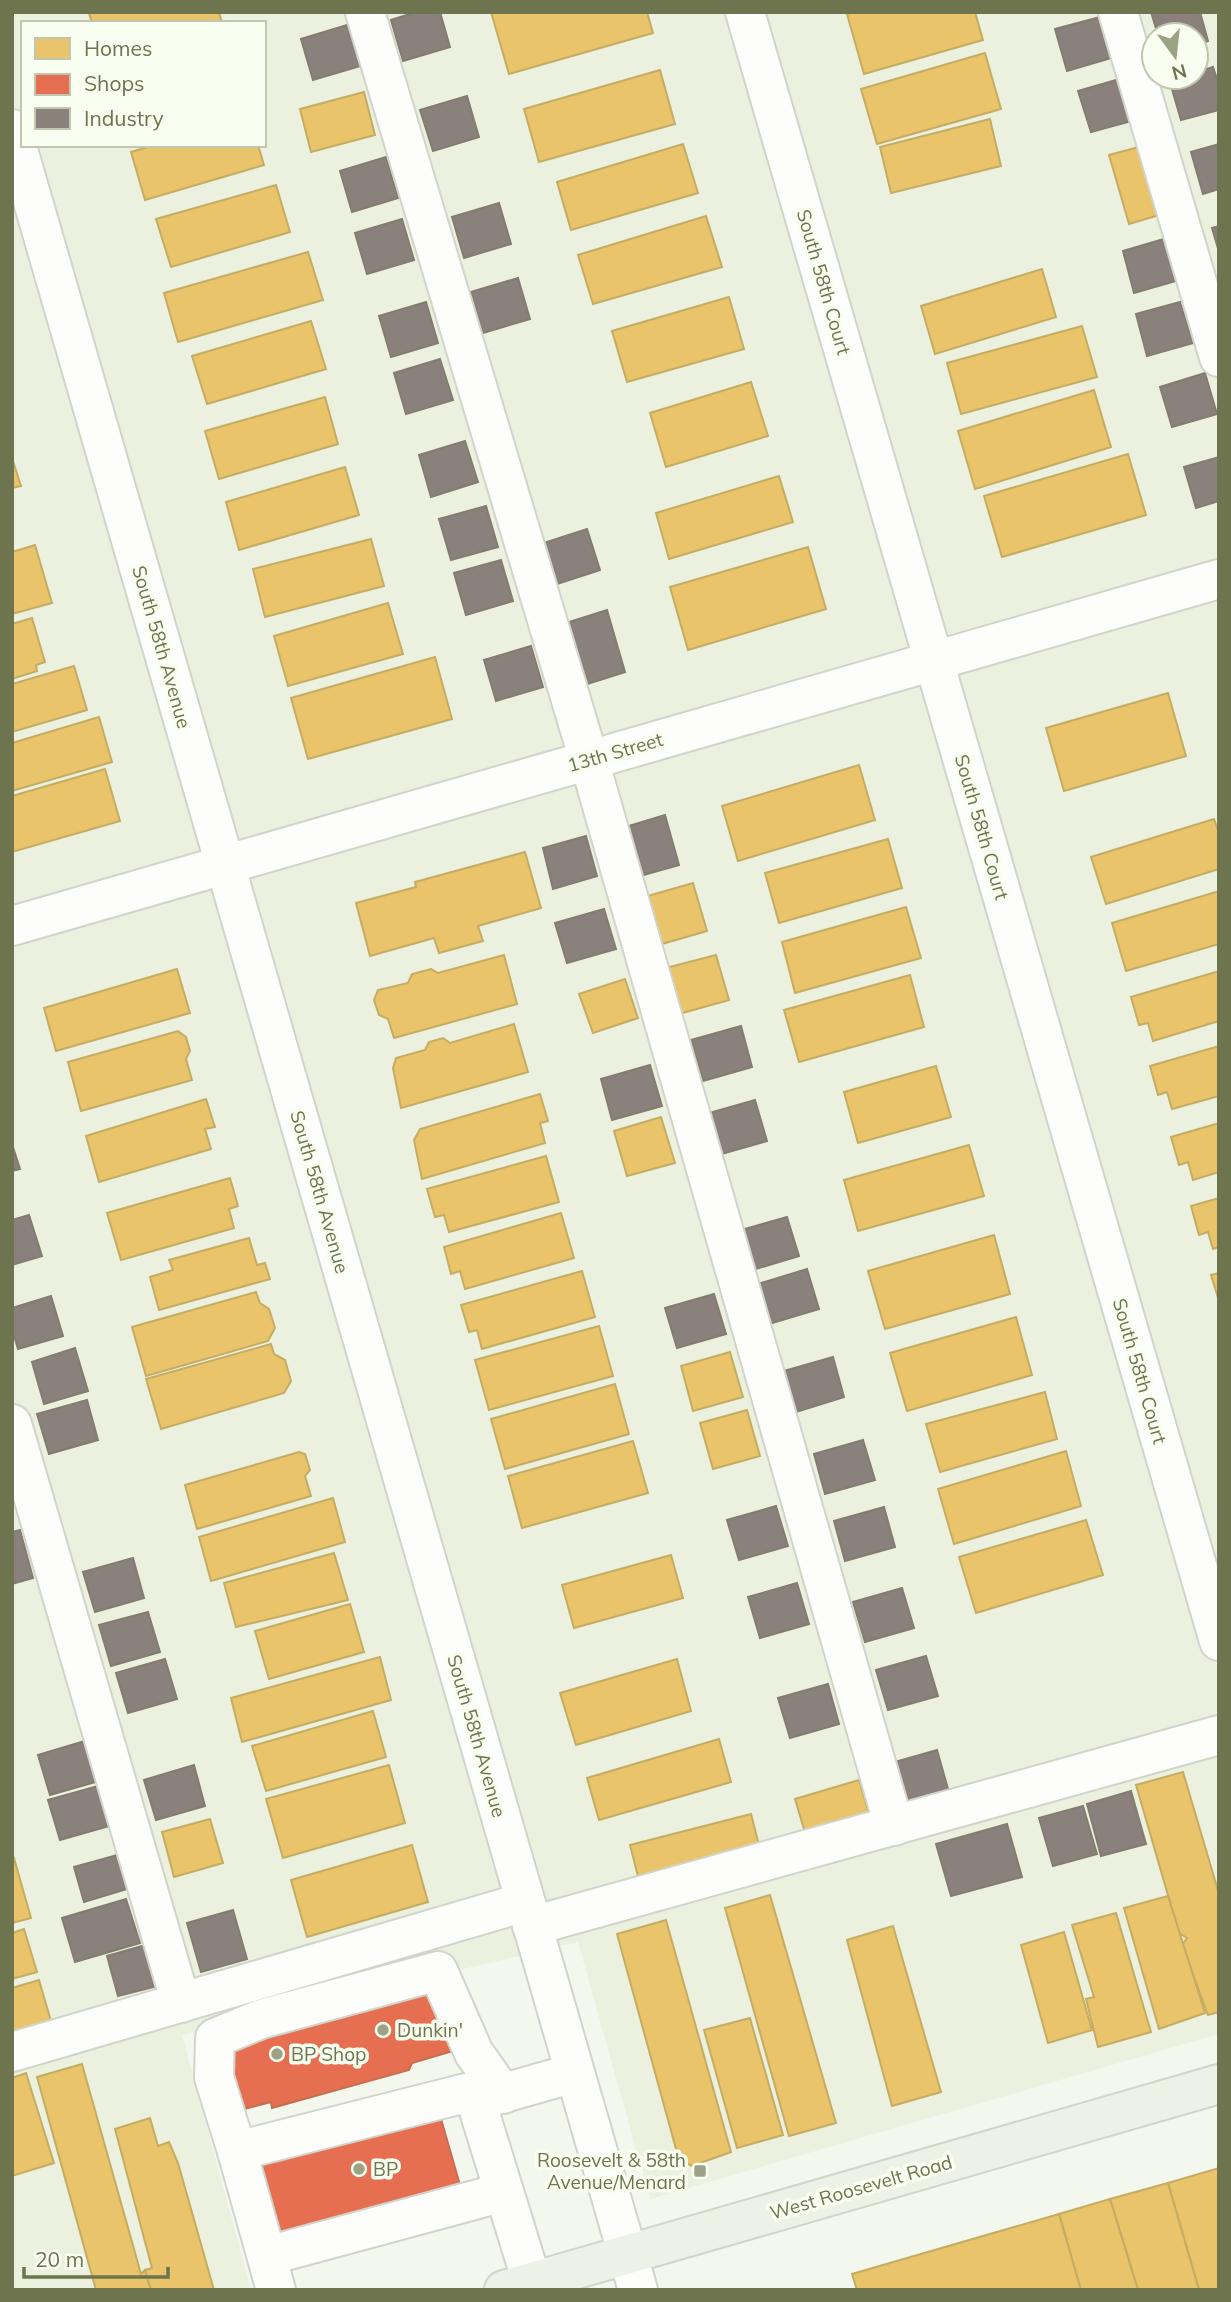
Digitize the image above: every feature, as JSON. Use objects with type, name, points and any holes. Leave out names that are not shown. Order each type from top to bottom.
[{"type":"main road","name":"West Roosevelt Road","points":[[518,2286],[632,2272],[1219,2084]]},
{"type":"street","points":[[365,12],[589,760],[894,1826]]},
{"type":"street","name":"South 58th Court","points":[[746,12],[1219,1641]]},
{"type":"street","points":[[1118,12],[1219,357]]},
{"type":"street","name":"South 58th Avenue","points":[[12,129],[632,2272]]},
{"type":"street","name":"13th Street","points":[[12,926],[1219,579]]},
{"type":"street","points":[[12,1424],[181,2003]]},
{"type":"street","points":[[12,2052],[181,2003],[529,1914],[894,1826],[1219,1735]]},
{"type":"street","points":[[504,2192],[272,2273],[214,2077],[215,2038],[261,2019],[438,1971],[474,2053],[489,2097],[504,2192],[518,2286]]},
{"type":"street","points":[[237,2151],[466,2093],[489,2097],[575,2073]]},
{"type":"shaded area","points":[[12,12],[1219,12],[1219,2034],[650,2199],[578,1942],[182,2035],[251,2290],[12,2290]]},
{"type":"building: Homes","points":[[219,12],[221,21],[91,21],[89,13]]},
{"type":"building: Homes","points":[[491,12],[647,12],[653,33],[509,74]]},
{"type":"building: Homes","points":[[975,12],[983,40],[864,74],[847,14]]},
{"type":"building: Homes","points":[[985,53],[1001,109],[877,144],[861,89]]},
{"type":"building: Homes","points":[[660,70],[675,124],[539,162],[524,109]]},
{"type":"building: Homes","points":[[364,92],[375,135],[311,152],[300,109]]},
{"type":"building: Homes","points":[[990,119],[1001,166],[891,193],[880,147]]},
{"type":"building: Homes","points":[[683,144],[698,193],[571,230],[557,182]]},
{"type":"building: Homes","points":[[1146,145],[1166,213],[1129,224],[1109,155]]},
{"type":"building: Homes","points":[[147,147],[259,147],[264,165],[145,200],[131,152]]},
{"type":"building: Homes","points":[[276,185],[290,232],[171,267],[156,219]]},
{"type":"building: Homes","points":[[706,216],[722,267],[593,304],[578,255]]},
{"type":"building: Homes","points":[[308,252],[323,300],[178,342],[164,293]]},
{"type":"building: Homes","points":[[1042,269],[1056,317],[935,354],[921,306]]},
{"type":"building: Homes","points":[[729,297],[744,349],[627,382],[612,331]]},
{"type":"building: Homes","points":[[311,321],[326,369],[207,404],[192,356]]},
{"type":"building: Homes","points":[[1082,326],[1097,377],[961,414],[947,363]]},
{"type":"building: Homes","points":[[751,382],[768,436],[666,467],[650,413]]},
{"type":"building: Homes","points":[[1094,390],[1111,447],[975,489],[958,431]]},
{"type":"building: Homes","points":[[325,397],[338,444],[219,479],[205,431]]},
{"type":"building: Homes","points":[[1128,454],[1146,515],[1002,557],[984,496]]},
{"type":"building: Homes","points":[[12,458],[21,486],[12,488]]},
{"type":"building: Homes","points":[[345,467],[359,515],[239,550],[226,502]]},
{"type":"building: Homes","points":[[779,476],[793,522],[669,559],[656,513]]},
{"type":"building: Homes","points":[[371,539],[384,586],[265,617],[253,569]]},
{"type":"building: Homes","points":[[35,545],[52,603],[12,614],[12,552]]},
{"type":"building: Homes","points":[[808,547],[826,609],[688,650],[670,587]]},
{"type":"building: Homes","points":[[388,603],[403,654],[288,686],[274,636]]},
{"type":"building: Homes","points":[[32,618],[45,662],[36,665],[37,671],[12,679],[12,624]]},
{"type":"building: Homes","points":[[435,657],[452,719],[308,759],[291,698]]},
{"type":"building: Homes","points":[[74,666],[87,710],[12,732],[12,684]]},
{"type":"building: Homes","points":[[1168,693],[1186,756],[1064,791],[1046,728]]},
{"type":"building: Homes","points":[[99,717],[112,762],[12,791],[12,743]]},
{"type":"building: Homes","points":[[859,765],[875,820],[738,861],[722,806]]},
{"type":"building: Homes","points":[[105,769],[120,821],[12,852],[12,796]]},
{"type":"building: Homes","points":[[1214,819],[1219,833],[1219,869],[1106,904],[1091,857]]},
{"type":"building: Homes","points":[[888,839],[902,888],[779,923],[765,873]]},
{"type":"building: Homes","points":[[525,852],[541,908],[478,926],[483,941],[439,953],[434,938],[370,956],[356,903],[416,887],[415,882]]},
{"type":"building: Homes","points":[[693,883],[707,931],[662,944],[648,896]]},
{"type":"building: Homes","points":[[1219,891],[1219,944],[1126,971],[1112,923]]},
{"type":"building: Homes","points":[[906,907],[921,958],[795,993],[782,942]]},
{"type":"building: Homes","points":[[504,955],[517,1004],[394,1038],[388,1019],[379,1015],[374,1000],[378,990],[408,983],[412,974],[431,969],[438,973]]},
{"type":"building: Homes","points":[[716,955],[729,1000],[679,1014],[666,968]]},
{"type":"building: Homes","points":[[177,969],[190,1013],[56,1051],[44,1008]]},
{"type":"building: Homes","points":[[1219,971],[1219,1021],[1153,1041],[1148,1023],[1139,1025],[1131,997]]},
{"type":"building: Homes","points":[[910,975],[924,1027],[799,1062],[784,1010]]},
{"type":"building: Homes","points":[[625,979],[638,1018],[593,1033],[579,994]]},
{"type":"building: Homes","points":[[514,1024],[528,1072],[401,1108],[393,1068],[396,1058],[425,1050],[429,1042],[443,1038],[450,1043]]},
{"type":"building: Homes","points":[[178,1031],[186,1037],[190,1051],[186,1059],[192,1080],[81,1111],[68,1062]]},
{"type":"building: Homes","points":[[1219,1046],[1219,1096],[1172,1109],[1167,1092],[1158,1095],[1150,1066]]},
{"type":"building: Homes","points":[[936,1066],[951,1117],[858,1143],[844,1092]]},
{"type":"building: Homes","points":[[540,1094],[548,1121],[540,1123],[545,1143],[422,1179],[414,1140],[420,1129]]},
{"type":"building: Homes","points":[[206,1099],[215,1127],[205,1129],[211,1149],[99,1182],[86,1136]]},
{"type":"building: Homes","points":[[661,1117],[675,1163],[627,1176],[614,1131]]},
{"type":"building: Homes","points":[[1219,1123],[1219,1172],[1193,1180],[1188,1162],[1179,1165],[1171,1137]]},
{"type":"building: Homes","points":[[969,1145],[984,1196],[858,1231],[844,1180]]},
{"type":"building: Homes","points":[[546,1156],[559,1202],[449,1232],[444,1215],[435,1217],[427,1189]]},
{"type":"building: Homes","points":[[230,1178],[238,1206],[229,1209],[234,1228],[121,1260],[107,1213]]},
{"type":"building: Homes","points":[[1219,1198],[1219,1247],[1213,1249],[1208,1232],[1199,1235],[1191,1206]]},
{"type":"building: Homes","points":[[561,1213],[574,1258],[465,1289],[460,1271],[451,1274],[444,1247]]},
{"type":"building: Homes","points":[[994,1235],[1010,1294],[885,1329],[868,1271]]},
{"type":"building: Homes","points":[[249,1238],[257,1265],[265,1263],[270,1279],[159,1310],[150,1277],[173,1270],[169,1260]]},
{"type":"building: Homes","points":[[582,1271],[595,1317],[482,1349],[477,1330],[469,1332],[461,1305]]},
{"type":"building: Homes","points":[[1219,1273],[1219,1301],[1211,1275]]},
{"type":"building: Homes","points":[[256,1292],[260,1303],[269,1309],[275,1328],[268,1341],[146,1376],[132,1327]]},
{"type":"building: Homes","points":[[1016,1317],[1032,1375],[907,1411],[890,1353]]},
{"type":"building: Homes","points":[[599,1326],[613,1376],[489,1410],[475,1360]]},
{"type":"building: Homes","points":[[271,1344],[274,1354],[285,1360],[291,1381],[284,1393],[161,1429],[146,1379]]},
{"type":"building: Homes","points":[[730,1352],[743,1397],[693,1411],[681,1366]]},
{"type":"building: Homes","points":[[615,1384],[629,1434],[505,1469],[491,1419]]},
{"type":"building: Homes","points":[[1045,1392],[1057,1439],[940,1472],[926,1424]]},
{"type":"building: Homes","points":[[747,1410],[760,1456],[713,1469],[700,1423]]},
{"type":"building: Homes","points":[[633,1441],[648,1493],[522,1528],[508,1476]]},
{"type":"building: Homes","points":[[1066,1451],[1081,1506],[954,1544],[938,1489]]},
{"type":"building: Homes","points":[[299,1452],[305,1454],[310,1470],[305,1476],[311,1496],[197,1529],[185,1485]]},
{"type":"building: Homes","points":[[333,1498],[345,1542],[211,1581],[199,1537]]},
{"type":"building: Homes","points":[[1086,1520],[1103,1575],[976,1613],[959,1557]]},
{"type":"building: Homes","points":[[334,1553],[348,1600],[236,1627],[224,1583]]},
{"type":"building: Homes","points":[[671,1555],[683,1598],[574,1628],[562,1585]]},
{"type":"building: Homes","points":[[350,1604],[364,1652],[269,1679],[255,1631]]},
{"type":"building: Homes","points":[[380,1657],[391,1700],[242,1742],[231,1698]]},
{"type":"building: Homes","points":[[677,1659],[691,1711],[576,1745],[560,1693]]},
{"type":"building: Homes","points":[[373,1711],[386,1757],[266,1791],[252,1746]]},
{"type":"building: Homes","points":[[719,1739],[731,1782],[599,1820],[587,1778]]},
{"type":"building: Homes","points":[[389,1765],[405,1823],[283,1858],[266,1799]]},
{"type":"building: Homes","points":[[1183,1772],[1219,1894],[1219,2012],[1208,2015],[1182,1945],[1187,1938],[1179,1933],[1136,1785]]},
{"type":"building: Homes","points":[[859,1780],[873,1828],[809,1846],[795,1799]]},
{"type":"building: Homes","points":[[751,1814],[763,1861],[642,1892],[630,1845]]},
{"type":"building: Homes","points":[[210,1819],[223,1863],[174,1877],[162,1832]]},
{"type":"building: Homes","points":[[412,1845],[428,1902],[307,1937],[291,1880]]},
{"type":"building: Homes","points":[[14,1858],[31,1918],[12,1923],[12,1859]]},
{"type":"building: Homes","points":[[770,1895],[836,2123],[789,2136],[725,1908]]},
{"type":"building: Homes","points":[[1168,1896],[1205,2013],[1159,2029],[1124,1908]]},
{"type":"building: Homes","points":[[1116,1913],[1151,2032],[1098,2047],[1086,1999],[1094,1997],[1072,1925]]},
{"type":"building: Homes","points":[[666,1920],[731,2152],[692,2166],[682,2161],[676,2149],[617,1934]]},
{"type":"building: Homes","points":[[893,1926],[941,2092],[892,2106],[847,1940]]},
{"type":"building: Homes","points":[[24,1929],[37,1972],[12,1979],[12,1933]]},
{"type":"building: Homes","points":[[1064,1932],[1092,2030],[1048,2043],[1021,1945]]},
{"type":"building: Homes","points":[[39,1980],[53,2028],[12,2039],[12,1988]]},
{"type":"building: Homes","points":[[750,2018],[783,2135],[737,2148],[704,2030]]},
{"type":"building: Homes","points":[[82,2064],[141,2274],[145,2270],[151,2290],[96,2290],[37,2077]]},
{"type":"building: Homes","points":[[26,2073],[54,2163],[12,2176],[12,2078]]},
{"type":"building: Homes","points":[[150,2118],[158,2146],[169,2142],[178,2163],[214,2290],[151,2290],[145,2270],[152,2268],[115,2129]]},
{"type":"building: Homes","points":[[1219,2168],[1219,2290],[1199,2290],[1168,2183]]},
{"type":"building: Homes","points":[[1168,2183],[1199,2290],[1138,2290],[1110,2199]]},
{"type":"building: Homes","points":[[1110,2199],[1138,2290],[1081,2290],[1059,2214]]},
{"type":"building: Homes","points":[[1059,2214],[1081,2290],[857,2290],[852,2274]]},
{"type":"building: Shops","points":[[439,1991],[456,2050],[412,2063],[409,2070],[272,2108],[271,2102],[244,2109],[227,2050],[232,2042]]},
{"type":"building: Shops","name":"BP","points":[[437,2105],[460,2185],[280,2235],[258,2153]]},
{"type":"building: Industry","points":[[416,12],[440,12],[450,47],[403,61],[391,20]]},
{"type":"building: Industry","points":[[1151,12],[1200,12],[1202,21],[1154,21]]},
{"type":"building: Industry","points":[[1100,17],[1111,58],[1067,71],[1055,29]]},
{"type":"building: Industry","points":[[347,25],[360,66],[313,80],[301,39]]},
{"type":"building: Industry","points":[[1213,67],[1219,85],[1219,110],[1181,120],[1173,91],[1210,91],[1210,68]]},
{"type":"building: Industry","points":[[1123,78],[1135,120],[1091,132],[1078,91]]},
{"type":"building: Industry","points":[[467,96],[479,137],[433,151],[420,110]]},
{"type":"building: Industry","points":[[1219,144],[1219,189],[1203,194],[1191,152]]},
{"type":"building: Industry","points":[[386,157],[398,198],[352,212],[340,171]]},
{"type":"building: Industry","points":[[499,203],[511,244],[464,258],[452,217]]},
{"type":"building: Industry","points":[[402,219],[414,260],[367,274],[355,233]]},
{"type":"building: Industry","points":[[1219,226],[1219,252],[1212,228]]},
{"type":"building: Industry","points":[[1167,238],[1179,280],[1134,293],[1123,251]]},
{"type":"building: Industry","points":[[518,278],[530,319],[483,333],[471,292]]},
{"type":"building: Industry","points":[[426,302],[438,343],[391,357],[379,316]]},
{"type":"building: Industry","points":[[1180,302],[1193,343],[1147,356],[1136,314]]},
{"type":"building: Industry","points":[[440,359],[453,400],[406,414],[394,373]]},
{"type":"building: Industry","points":[[1205,373],[1217,414],[1172,427],[1160,387]]},
{"type":"building: Industry","points":[[465,441],[478,482],[431,497],[419,455]]},
{"type":"building: Industry","points":[[1219,457],[1219,501],[1196,508],[1184,467]]},
{"type":"building: Industry","points":[[486,506],[498,547],[451,560],[439,519]]},
{"type":"building: Industry","points":[[587,529],[600,570],[554,585],[541,544]]},
{"type":"building: Industry","points":[[501,560],[513,601],[466,615],[454,573]]},
{"type":"building: Industry","points":[[607,610],[625,672],[578,687],[560,625]]},
{"type":"building: Industry","points":[[531,646],[543,687],[496,701],[484,660]]},
{"type":"building: Industry","points":[[665,815],[679,865],[633,878],[619,829]]},
{"type":"building: Industry","points":[[586,836],[597,876],[553,889],[543,848]]},
{"type":"building: Industry","points":[[604,909],[616,949],[567,963],[555,923]]},
{"type":"building: Industry","points":[[741,1026],[752,1067],[703,1081],[691,1040]]},
{"type":"building: Industry","points":[[650,1065],[662,1106],[612,1120],[601,1079]]},
{"type":"building: Industry","points":[[755,1100],[767,1141],[718,1155],[706,1114]]},
{"type":"building: Industry","points":[[12,1144],[20,1169],[12,1171]]},
{"type":"building: Industry","points":[[29,1215],[42,1256],[12,1265],[12,1220]]},
{"type":"building: Industry","points":[[787,1217],[799,1256],[749,1271],[738,1231]]},
{"type":"building: Industry","points":[[807,1269],[819,1309],[769,1324],[758,1284]]},
{"type":"building: Industry","points":[[714,1294],[726,1334],[677,1348],[665,1308]]},
{"type":"building: Industry","points":[[51,1296],[63,1336],[18,1349],[12,1329],[12,1308]]},
{"type":"building: Industry","points":[[75,1348],[88,1391],[44,1404],[32,1362]]},
{"type":"building: Industry","points":[[833,1357],[844,1397],[796,1412],[784,1371]]},
{"type":"building: Industry","points":[[87,1400],[98,1440],[49,1454],[37,1414]]},
{"type":"building: Industry","points":[[863,1440],[875,1480],[825,1494],[814,1454]]},
{"type":"building: Industry","points":[[776,1506],[788,1546],[739,1560],[727,1520]]},
{"type":"building: Industry","points":[[884,1507],[895,1547],[845,1561],[834,1521]]},
{"type":"building: Industry","points":[[20,1530],[33,1578],[12,1584],[12,1532]]},
{"type":"building: Industry","points":[[133,1558],[144,1598],[95,1612],[83,1572]]},
{"type":"building: Industry","points":[[797,1583],[809,1624],[760,1638],[748,1597]]},
{"type":"building: Industry","points":[[902,1588],[914,1628],[865,1642],[853,1602]]},
{"type":"building: Industry","points":[[148,1612],[160,1652],[111,1666],[99,1625]]},
{"type":"building: Industry","points":[[926,1656],[938,1696],[888,1710],[876,1670]]},
{"type":"building: Industry","points":[[165,1659],[177,1699],[128,1713],[116,1673]]},
{"type":"building: Industry","points":[[828,1684],[839,1724],[790,1738],[778,1698]]},
{"type":"building: Industry","points":[[88,1740],[99,1781],[50,1795],[38,1755]]},
{"type":"building: Industry","points":[[937,1750],[952,1803],[903,1817],[888,1764]]},
{"type":"building: Industry","points":[[194,1765],[205,1806],[156,1820],[144,1780]]},
{"type":"building: Industry","points":[[98,1786],[109,1826],[60,1840],[48,1800]]},
{"type":"building: Industry","points":[[1131,1791],[1146,1844],[1101,1856],[1087,1804]]},
{"type":"building: Industry","points":[[1083,1806],[1097,1854],[1053,1866],[1039,1818]]},
{"type":"building: Industry","points":[[1007,1824],[1022,1877],[951,1896],[936,1844]]},
{"type":"building: Industry","points":[[121,1854],[130,1888],[84,1902],[74,1867]]},
{"type":"building: Industry","points":[[126,1899],[140,1943],[75,1962],[62,1918]]},
{"type":"building: Industry","points":[[233,1910],[247,1959],[201,1972],[187,1923]]},
{"type":"building: Industry","points":[[149,1944],[161,1985],[118,1996],[107,1956]]},
{"type":"place","name":"Dunkin'","points":[[383,2030]]},
{"type":"place","name":"BP Shop","points":[[277,2054]]},
{"type":"place","name":"BP","points":[[359,2169]]},
{"type":"place","name":"Roosevelt & 58th Avenue/Menard","points":[[700,2171]]}]
